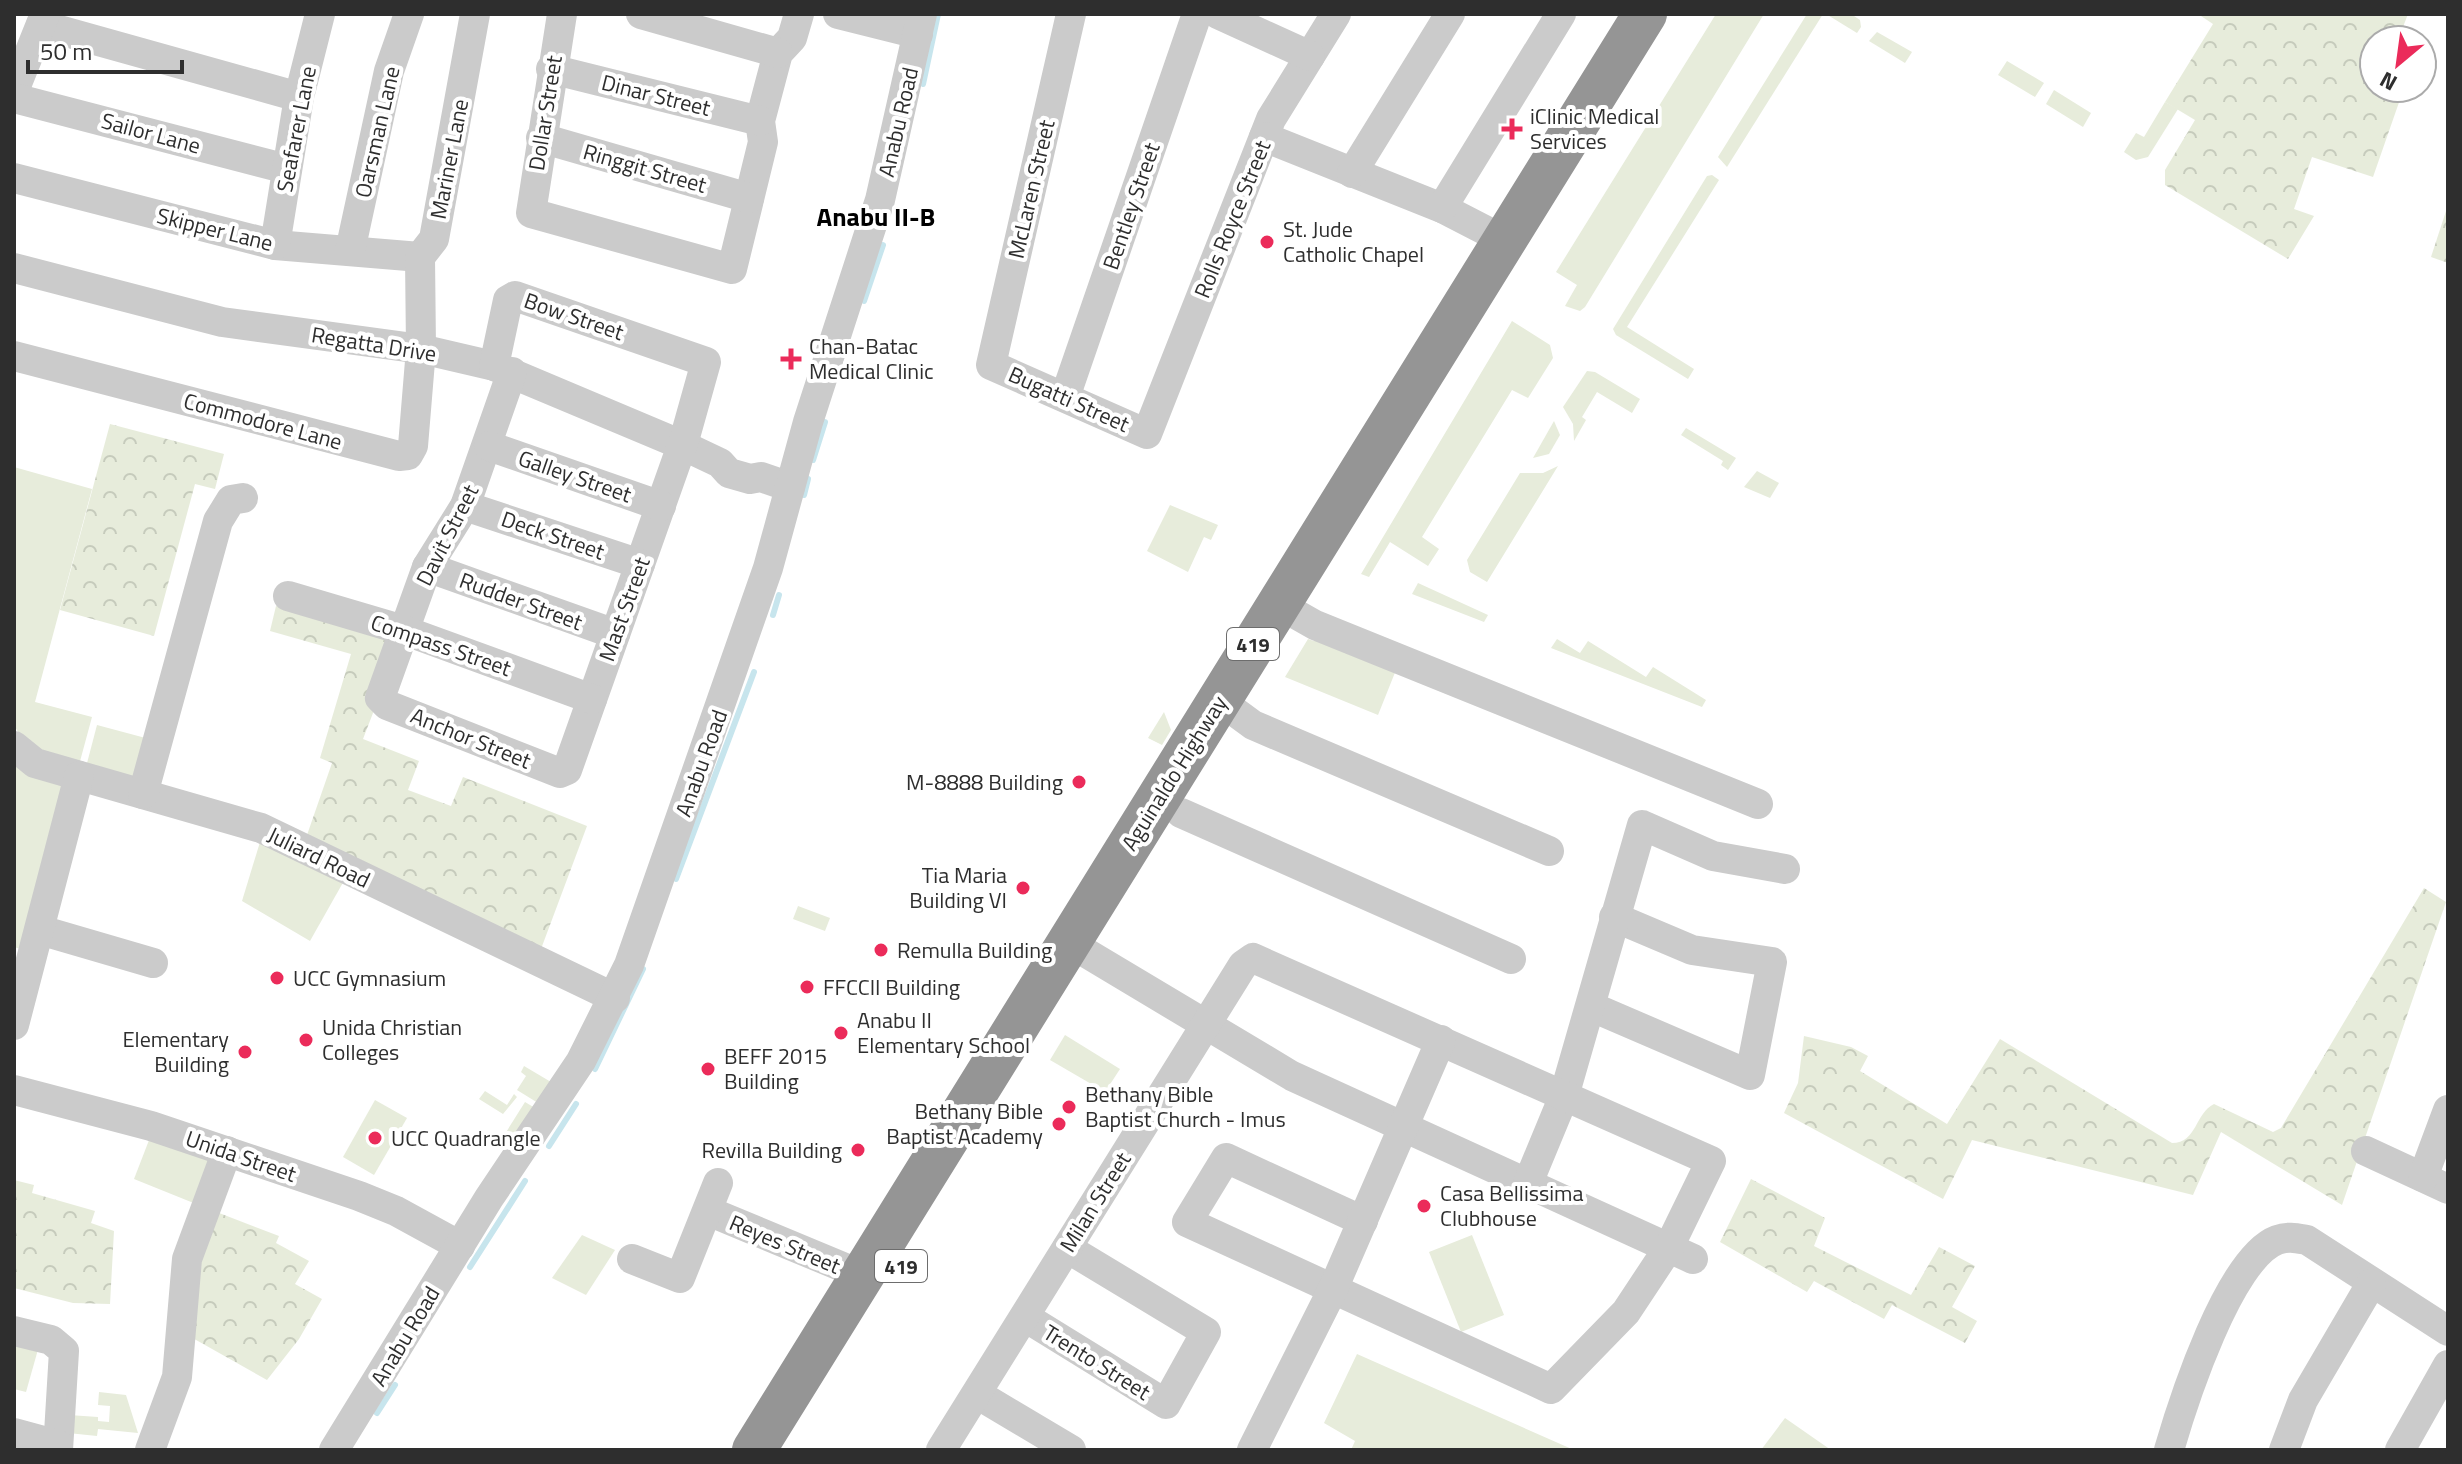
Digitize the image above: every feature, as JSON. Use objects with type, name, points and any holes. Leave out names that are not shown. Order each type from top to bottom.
[{"type":"highway","name":"Aguinaldo Highway","points":[[754,1450],[822,1366],[1230,709],[1504,240],[1645,14]]},
{"type":"highway","name":"Aguinaldo Highway","points":[[1290,610],[1676,14]]},
{"type":"highway","name":"Aguinaldo Highway","points":[[787,1450],[862,1275],[1080,950],[1181,813],[1230,709]]},
{"type":"street","name":"Seafarer Lane","points":[[275,245],[299,97],[320,14]]},
{"type":"street","name":"Oarsman Lane","points":[[350,251],[389,71],[409,14]]},
{"type":"street","name":"Mariner Lane","points":[[421,349],[420,257],[434,239],[475,14]]},
{"type":"street","name":"Dollar Street","points":[[562,14],[551,69],[531,213],[732,269],[749,198]]},
{"type":"street","points":[[641,14],[719,25],[778,53]]},
{"type":"street","points":[[749,198],[763,142],[760,121],[778,53],[792,38],[799,14]]},
{"type":"street","points":[[838,14],[920,24]]},
{"type":"street","name":"McLaren Street","points":[[991,365],[1071,14]]},
{"type":"street","name":"Bentley Street","points":[[1065,397],[1197,14]]},
{"type":"street","points":[[1218,14],[1310,56]]},
{"type":"street","name":"Rolls Royce Street","points":[[1147,434],[1264,137],[1336,14]]},
{"type":"street","points":[[1352,173],[1450,14]]},
{"type":"street","points":[[1442,208],[1561,14]]},
{"type":"street","points":[[14,91],[22,53],[43,19],[299,97]]},
{"type":"street","name":"Anabu Road","points":[[334,1450],[460,1246],[581,1061],[615,998],[739,659],[806,426],[877,211],[920,24]]},
{"type":"street","name":"Dinar Street","points":[[551,69],[760,121]]},
{"type":"street","name":"Sailor Lane","points":[[14,98],[287,169]]},
{"type":"street","points":[[1264,137],[1442,208],[1504,240]]},
{"type":"street","name":"Ringgit Street","points":[[541,138],[749,198]]},
{"type":"street","name":"Skipper Lane","points":[[14,178],[275,245],[420,257]]},
{"type":"street","name":"Regatta Drive","points":[[14,268],[222,322],[421,349],[503,369],[682,445],[720,463],[729,473],[750,479],[761,477],[790,487]]},
{"type":"street","name":"Bow Street","points":[[503,369],[508,300],[515,296],[706,362]]},
{"type":"street","name":"Commodore Lane","points":[[14,356],[399,456],[408,455],[413,446],[421,349]]},
{"type":"street","name":"Mast Street","points":[[564,773],[661,506],[706,362]]},
{"type":"street","name":"Bugatti Street","points":[[991,365],[1147,434]]},
{"type":"street","name":"Davit Street","points":[[380,698],[427,567],[465,506],[489,446],[503,369]]},
{"type":"street","name":"Galley Street","points":[[489,446],[661,506]]},
{"type":"street","points":[[143,794],[218,521],[231,500],[243,498]]},
{"type":"street","name":"Deck Street","points":[[465,506],[640,564]]},
{"type":"street","name":"Rudder Street","points":[[427,567],[615,634]]},
{"type":"street","name":"Compass Street","points":[[288,596],[403,630],[592,699]]},
{"type":"street","points":[[1290,610],[1758,804]]},
{"type":"street","name":"Anchor Street","points":[[380,698],[387,705],[564,773]]},
{"type":"street","points":[[1230,709],[1549,851]]},
{"type":"street","name":"Juliard Road","points":[[14,746],[28,760],[272,833],[615,998]]},
{"type":"street","points":[[14,1025],[79,776]]},
{"type":"street","points":[[1181,813],[1511,959]]},
{"type":"street","points":[[1528,1183],[1564,1096],[1642,825],[1713,856],[1785,869]]},
{"type":"street","points":[[1592,1007],[1750,1075],[1772,962],[1692,950],[1614,917]]},
{"type":"street","points":[[40,930],[153,963]]},
{"type":"street","points":[[1080,950],[1305,1082],[1681,1253]]},
{"type":"street","name":"Milan Street","points":[[941,1450],[1243,965],[1253,958],[1441,1040]]},
{"type":"street","points":[[1252,1450],[1333,1289],[1405,1126],[1441,1040],[1711,1161],[1681,1253],[1551,1389],[1333,1289],[1187,1222],[1226,1158],[1363,1221]]},
{"type":"street","name":"Unida Street","points":[[14,1090],[111,1114],[380,1204],[460,1246]]},
{"type":"street","points":[[2366,1151],[2436,1183],[2448,1110]]},
{"type":"street","points":[[150,1450],[177,1377],[187,1259],[227,1151]]},
{"type":"street","name":"Reyes Street","points":[[632,1259],[680,1278],[713,1197],[862,1275]]},
{"type":"street","points":[[2169,1450],[2185,1395],[2212,1329],[2243,1272],[2261,1250],[2275,1240],[2288,1236],[2307,1240],[2448,1331]]},
{"type":"street","name":"Trento Street","points":[[1025,1317],[1166,1404],[1206,1332],[1067,1248]]},
{"type":"street","points":[[2284,1450],[2303,1400],[2371,1284]]},
{"type":"street","points":[[14,1331],[61,1346],[64,1357],[58,1447],[14,1433]]},
{"type":"street","points":[[2400,1450],[2448,1365]]},
{"type":"street","points":[[977,1394],[1032,1440],[1071,1450]]},
{"type":"green space","points":[[1716,14],[1764,14],[1585,307],[1580,311],[1565,306],[1577,285],[1556,272]]},
{"type":"green space","points":[[1807,14],[1823,14],[1727,167],[1718,157]]},
{"type":"green space","points":[[1826,14],[1851,14],[1860,20],[1861,27],[1857,33]]},
{"type":"green space","points":[[2198,14],[2408,14],[2404,24],[2358,24],[2358,104],[2398,104],[2373,177],[2312,157],[2294,209],[2314,216],[2288,259],[2165,185],[2165,170],[2195,120],[2165,102],[2213,24]]},
{"type":"green space","points":[[1877,32],[1912,52],[1905,63],[1869,41]]},
{"type":"green space","points":[[2007,61],[2044,83],[2035,97],[1998,75]]},
{"type":"green space","points":[[2054,90],[2091,113],[2083,127],[2046,104]]},
{"type":"green space","points":[[2165,102],[2178,109],[2148,157],[2136,160],[2124,152],[2136,133],[2144,137]]},
{"type":"green space","points":[[1712,175],[1719,180],[1627,327],[1694,369],[1688,379],[1616,335],[1613,329],[1707,176]]},
{"type":"green space","points":[[2448,205],[2448,263],[2431,257]]},
{"type":"green space","points":[[1512,321],[1550,345],[1553,358],[1528,398],[1512,390],[1422,537],[1439,549],[1428,566],[1390,542],[1369,577],[1361,574]]},
{"type":"green space","points":[[1587,371],[1595,372],[1640,399],[1632,413],[1597,392],[1582,417],[1586,420],[1574,441],[1573,424],[1563,407]]},
{"type":"green space","points":[[1554,421],[1560,435],[1549,454],[1533,458]]},
{"type":"green space","points":[[110,424],[224,454],[215,489],[195,484],[154,636],[60,610]]},
{"type":"green space","points":[[1686,428],[1736,458],[1728,470],[1721,465],[1723,461],[1681,435]]},
{"type":"green space","points":[[1558,466],[1487,582],[1470,572],[1467,560],[1520,473],[1543,473]]},
{"type":"green space","points":[[14,467],[92,489],[35,702],[92,717],[79,765],[32,748],[14,724]]},
{"type":"green space","points":[[1757,471],[1779,483],[1770,498],[1744,487]]},
{"type":"green space","points":[[1170,505],[1218,525],[1211,540],[1204,537],[1188,572],[1147,551]]},
{"type":"green space","points":[[1418,583],[1488,615],[1484,622],[1412,594]]},
{"type":"green space","points":[[276,606],[388,639],[373,713],[363,739],[419,761],[408,790],[451,806],[463,777],[587,826],[541,949],[307,835],[332,763],[320,758],[351,654],[270,631]]},
{"type":"green space","points":[[1317,635],[1398,665],[1378,715],[1285,677],[1308,639],[1314,641]]},
{"type":"green space","points":[[1557,639],[1580,653],[1588,641],[1646,677],[1653,667],[1706,700],[1702,707],[1551,648]]},
{"type":"green space","points":[[1164,712],[1171,730],[1162,745],[1148,738]]},
{"type":"green space","points":[[97,725],[153,740],[142,782],[86,767]]},
{"type":"green space","points":[[14,764],[66,784],[27,951],[14,947]]},
{"type":"green space","points":[[260,842],[345,879],[310,941],[242,901]]},
{"type":"green space","points":[[2424,888],[2446,902],[2342,1205],[2221,1132],[2193,1195],[1972,1140],[1943,1199],[1784,1113],[1798,1083],[1804,1036],[1851,1047],[1868,1056],[1860,1071],[1947,1124],[2000,1039],[2172,1143],[2186,1138],[2214,1104],[2273,1132],[2281,1128]]},
{"type":"green space","points":[[798,906],[830,918],[825,931],[793,919]]},
{"type":"green space","points":[[1065,1035],[1120,1069],[1105,1092],[1050,1060]]},
{"type":"green space","points":[[524,1066],[551,1082],[538,1103],[517,1090],[526,1076],[521,1072]]},
{"type":"green space","points":[[485,1091],[507,1105],[514,1094],[517,1097],[503,1114],[479,1099]]},
{"type":"green space","name":"UCC Quadrangle","points":[[375,1100],[407,1118],[374,1175],[343,1157]]},
{"type":"green space","points":[[525,1102],[535,1108],[507,1151],[498,1145]]},
{"type":"green space","points":[[151,1135],[214,1156],[196,1204],[134,1179]]},
{"type":"green space","points":[[1751,1179],[1825,1218],[1814,1246],[1911,1295],[1939,1247],[1975,1266],[1952,1307],[1977,1321],[1965,1343],[1892,1305],[1884,1319],[1814,1281],[1807,1292],[1720,1242]]},
{"type":"green space","points":[[14,1180],[34,1185],[32,1193],[95,1211],[91,1223],[114,1231],[110,1304],[73,1303],[14,1288]]},
{"type":"green space","points":[[214,1211],[279,1236],[276,1243],[309,1261],[295,1284],[322,1299],[299,1339],[267,1380],[189,1336],[190,1303]]},
{"type":"green space","points":[[582,1235],[615,1250],[586,1295],[552,1278]]},
{"type":"green space","points":[[1472,1235],[1504,1315],[1461,1332],[1429,1252]]},
{"type":"green space","points":[[14,1340],[39,1346],[26,1392],[14,1389]]},
{"type":"green space","points":[[1357,1354],[1574,1450],[1351,1450],[1355,1441],[1324,1423]]},
{"type":"green space","points":[[99,1392],[126,1395],[138,1433],[98,1429],[97,1436],[68,1433],[69,1415],[98,1417],[98,1421],[109,1422],[110,1406],[98,1405]]},
{"type":"green space","points":[[1785,1418],[1831,1450],[1761,1450]]},
{"type":"waterway","points":[[923,84],[938,14]]},
{"type":"waterway","points":[[864,301],[883,245]]},
{"type":"waterway","points":[[813,460],[825,422]]},
{"type":"waterway","points":[[804,495],[808,479]]},
{"type":"waterway","points":[[773,615],[779,595]]},
{"type":"waterway","points":[[676,879],[754,672]]},
{"type":"waterway","points":[[595,1069],[643,969]]},
{"type":"waterway","points":[[549,1146],[576,1104]]},
{"type":"waterway","points":[[470,1267],[525,1181]]},
{"type":"waterway","points":[[377,1413],[395,1385]]},
{"type":"place","name":"iClinic Medical Services","points":[[1512,129]]},
{"type":"place","name":"St. Jude Catholic Chapel","points":[[1267,242]]},
{"type":"place","name":"Chan-Batac Medical Clinic","points":[[791,359]]},
{"type":"place","name":"M-8888 Building","points":[[1079,782]]},
{"type":"place","name":"Tia Maria Building VI","points":[[1023,888]]},
{"type":"place","name":"Remulla Building","points":[[881,950]]},
{"type":"place","name":"UCC Gymnasium","points":[[277,978]]},
{"type":"place","name":"FFCCII Building","points":[[807,987]]},
{"type":"place","name":"Anabu II Elementary School","points":[[841,1033]]},
{"type":"place","name":"Unida Christian Colleges","points":[[306,1040]]},
{"type":"place","name":"Elementary Building","points":[[245,1052]]},
{"type":"place","name":"BEFF 2015 Building","points":[[708,1069]]},
{"type":"place","name":"Bethany Bible Baptist Church - Imus","points":[[1069,1107]]},
{"type":"place","name":"Bethany Bible Baptist Academy","points":[[1059,1124]]},
{"type":"place","name":"UCC Quadrangle","points":[[375,1138]]},
{"type":"place","name":"Revilla Building","points":[[858,1150]]},
{"type":"place","name":"Casa Bellissima Clubhouse","points":[[1424,1206]]},
{"type":"district","name":"Anabu II-B","points":[[876,216]]}]
